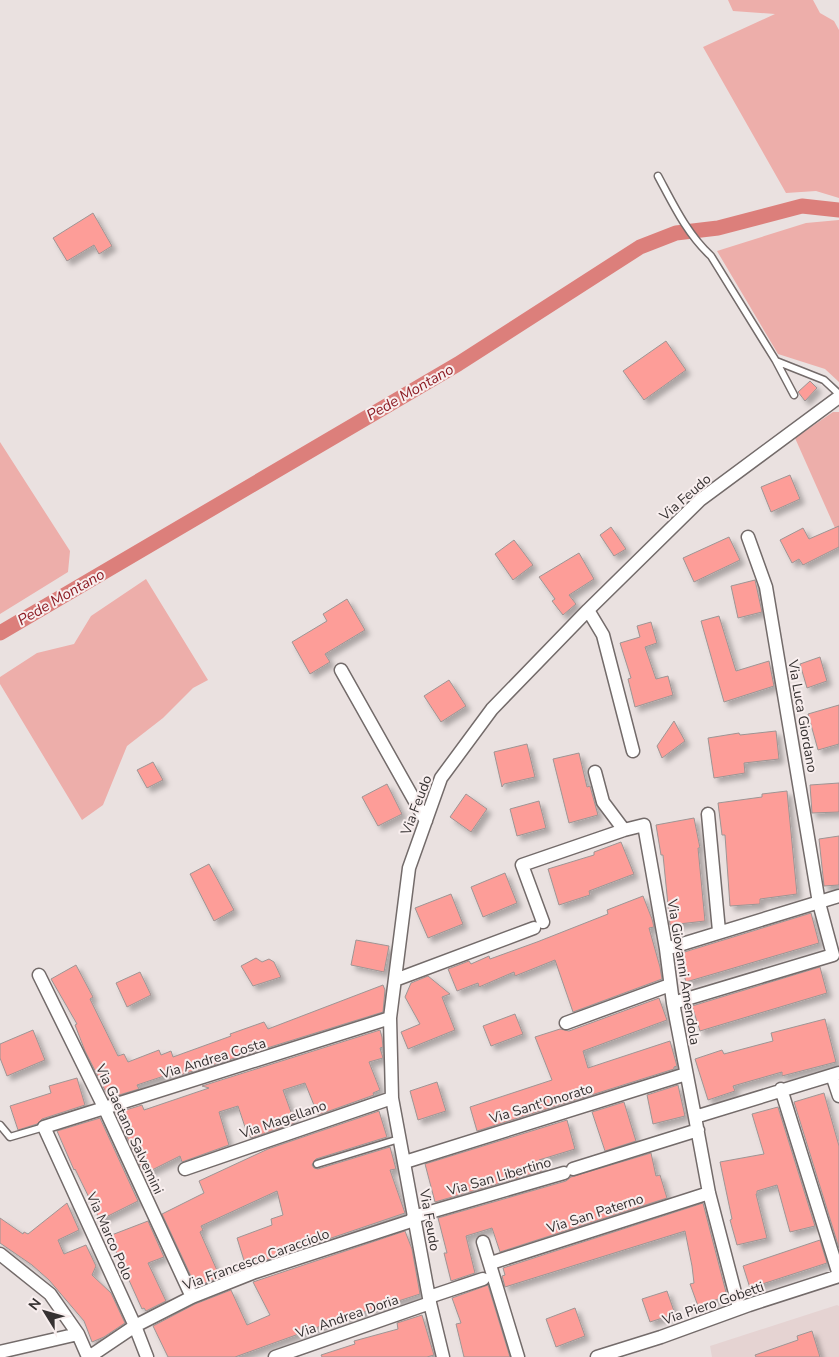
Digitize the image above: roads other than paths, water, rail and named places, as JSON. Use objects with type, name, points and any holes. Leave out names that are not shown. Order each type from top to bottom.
[{"type":"street","name":"Via Feudo","points":[[443,1357],[429,1300],[413,1219],[392,1098],[390,1018],[409,868],[441,778],[492,709],[588,610],[700,500],[839,396]]},
{"type":"street","name":"Via Luca Giordano","points":[[673,1003],[834,955],[819,903],[766,587],[748,537]]},
{"type":"street","points":[[588,610],[603,635],[633,751]]},
{"type":"street","points":[[341,670],[426,821]]},
{"type":"street","points":[[595,772],[603,802],[624,830]]},
{"type":"street","points":[[708,814],[720,932]]},
{"type":"street","name":"Via Giovanni Amendola","points":[[395,980],[538,925],[522,865],[644,825],[686,1074],[710,1193],[738,1308]]},
{"type":"street","points":[[666,949],[839,896]]},
{"type":"street","name":"Via Gaetano Salvemini","points":[[40,975],[104,1107],[192,1297]]},
{"type":"street","points":[[566,1023],[670,985]]},
{"type":"street","name":"Via Andrea Costa","points":[[44,1127],[390,1018]]},
{"type":"street","name":"Via Sant'Onorato","points":[[404,1162],[686,1074]]},
{"type":"street","points":[[695,1117],[836,1074],[839,1096]]},
{"type":"street","points":[[781,1090],[839,1276]]},
{"type":"street","name":"Via Magellano","points":[[185,1169],[392,1098]]},
{"type":"street","name":"Via Marco Polo","points":[[44,1127],[148,1357]]},
{"type":"street","name":"Via San Libertino","points":[[413,1219],[698,1130]]},
{"type":"street","name":"Via San Paterno","points":[[490,1263],[710,1193]]},
{"type":"street","name":"Via Francesco Caracciolo","points":[[89,1357],[135,1326],[192,1297],[255,1272],[413,1219]]},
{"type":"street","points":[[483,1242],[518,1357]]},
{"type":"street","points":[[0,1254],[50,1294],[78,1334],[89,1357]]},
{"type":"street","name":"Via Piero Gobetti","points":[[597,1357],[661,1337],[738,1308],[839,1276]]},
{"type":"street","name":"Via Andrea Doria","points":[[275,1357],[483,1279]]},
{"type":"street","points":[[0,1352],[78,1334]]},
{"type":"lane","points":[[658,176],[682,220],[698,244],[710,256],[776,361],[794,395]]},
{"type":"lane","points":[[776,361],[824,380],[839,396]]},
{"type":"lane","points":[[0,1125],[10,1137],[44,1127]]},
{"type":"lane","points":[[317,1164],[399,1139]]},
{"type":"waterway","name":"Pede Montano","points":[[0,633],[458,364],[640,247],[676,233],[718,228],[802,206],[839,210]]}]
